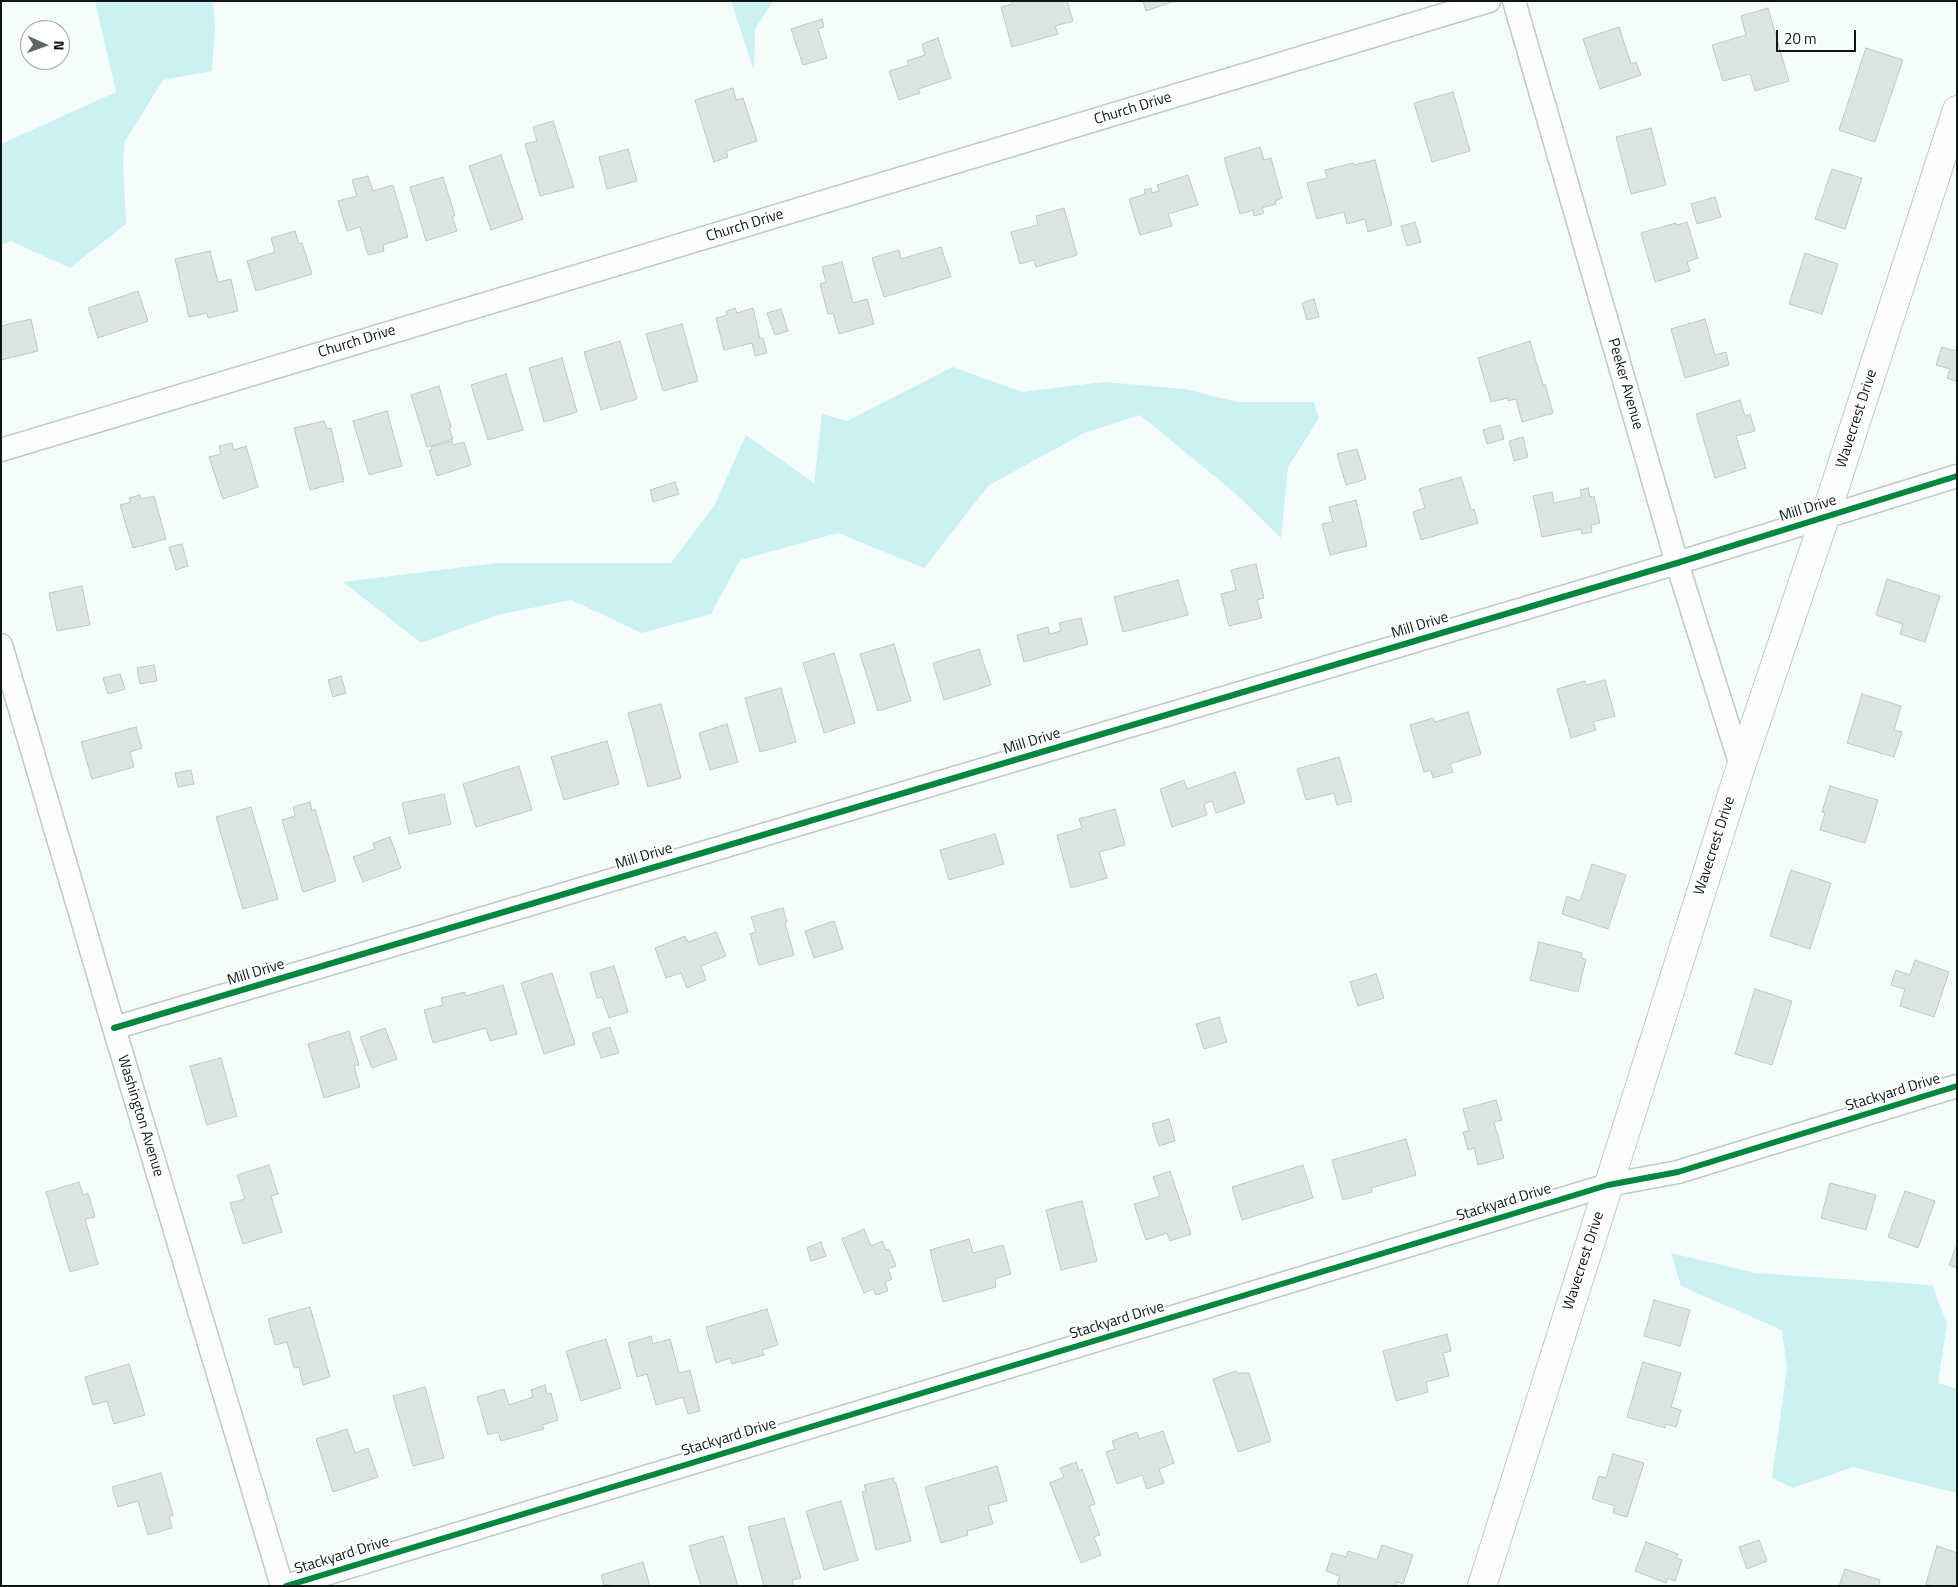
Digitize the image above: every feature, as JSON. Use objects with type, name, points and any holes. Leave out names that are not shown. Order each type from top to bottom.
[{"type":"street","name":"Church Drive","points":[[1,450],[1489,1]]},
{"type":"street","name":"Peeker Avenue","points":[[1514,1],[1677,563],[1741,766]]},
{"type":"street","name":"Wavecrest Drive","points":[[1482,1586],[1741,766],[1825,517],[1957,110]]},
{"type":"street","name":"Mill Drive","points":[[114,1028],[1677,563],[1957,476]]},
{"type":"street","name":"Washington Avenue","points":[[1,644],[114,1028],[284,1586]]},
{"type":"street","name":"Stackyard Drive","points":[[284,1586],[1608,1185],[1678,1172],[1957,1086]]},
{"type":"shaded area","points":[[95,1],[213,1],[215,26],[212,71],[163,80],[125,141],[123,161],[126,224],[70,268],[11,241],[1,245],[1,144],[116,92]]},
{"type":"shaded area","points":[[731,1],[773,1],[755,29],[754,71]]},
{"type":"shaded area","points":[[953,367],[1022,392],[1104,382],[1185,389],[1237,402],[1314,402],[1319,418],[1288,467],[1281,538],[1235,493],[1140,415],[1084,433],[988,486],[924,568],[838,533],[740,560],[711,614],[642,633],[571,600],[497,615],[421,643],[343,582],[497,563],[671,563],[714,506],[746,435],[814,483],[822,414],[847,421]]},
{"type":"shaded area","points":[[1671,1253],[1755,1273],[1932,1285],[1947,1324],[1938,1383],[1957,1389],[1957,1493],[1853,1467],[1793,1488],[1772,1478],[1787,1368],[1782,1330],[1681,1286]]},
{"type":"building","points":[[1011,1],[1067,1],[1073,21],[1055,26],[1058,34],[1012,47],[1001,7],[1012,4]]},
{"type":"building","points":[[1143,1],[1175,1],[1146,11]]},
{"type":"building","points":[[1768,8],[1789,81],[1755,91],[1750,74],[1723,81],[1712,45],[1746,35],[1741,16]]},
{"type":"building","points":[[822,19],[824,27],[818,29],[827,58],[803,65],[791,29]]},
{"type":"building","points":[[1619,27],[1631,64],[1636,62],[1641,75],[1600,89],[1583,39]]},
{"type":"building","points":[[938,38],[951,78],[918,89],[920,93],[899,100],[889,71],[909,65],[907,61],[925,55],[922,44]]},
{"type":"building","points":[[1866,48],[1903,60],[1875,142],[1839,130]]},
{"type":"building","points":[[733,88],[736,100],[743,98],[757,141],[726,151],[728,157],[714,162],[695,100]]},
{"type":"building","points":[[1453,92],[1470,151],[1432,162],[1414,103]]},
{"type":"building","points":[[553,121],[574,187],[540,196],[525,144],[537,141],[533,127]]},
{"type":"building","points":[[1651,128],[1666,185],[1631,194],[1616,137]]},
{"type":"building","points":[[1260,147],[1264,160],[1271,158],[1282,198],[1275,201],[1276,204],[1262,208],[1264,213],[1254,216],[1253,210],[1240,214],[1224,158]]},
{"type":"building","points":[[628,149],[637,181],[607,189],[599,157]]},
{"type":"building","points":[[501,155],[523,219],[491,230],[469,166]]},
{"type":"building","points":[[1375,160],[1392,225],[1368,232],[1365,219],[1347,224],[1344,212],[1317,219],[1307,183],[1327,178],[1325,170]]},
{"type":"building","points":[[1832,169],[1862,178],[1845,229],[1815,219]]},
{"type":"building","points":[[1188,175],[1198,205],[1168,214],[1172,226],[1140,235],[1129,199],[1145,194],[1144,190],[1151,188],[1152,193],[1159,191],[1157,185]]},
{"type":"building","points":[[368,176],[373,191],[393,185],[408,237],[383,245],[384,251],[368,255],[360,227],[347,231],[338,201],[357,196],[352,180]]},
{"type":"building","points":[[443,177],[455,216],[452,216],[457,231],[426,241],[410,187]]},
{"type":"building","points":[[1715,197],[1721,217],[1697,224],[1691,204]]},
{"type":"building","points":[[1064,208],[1077,255],[1036,267],[1034,260],[1020,264],[1011,232],[1038,225],[1036,216]]},
{"type":"building","points":[[1415,222],[1421,242],[1407,246],[1401,226]]},
{"type":"building","points":[[1687,222],[1698,258],[1687,262],[1690,271],[1655,282],[1641,233],[1676,223],[1677,225]]},
{"type":"building","points":[[295,231],[299,244],[302,243],[312,274],[256,291],[247,261],[275,252],[271,238]]},
{"type":"building","points":[[941,247],[951,277],[884,297],[872,258],[899,250],[901,259]]},
{"type":"building","points":[[210,251],[218,282],[231,279],[238,311],[208,318],[207,313],[189,317],[175,259]]},
{"type":"building","points":[[1805,253],[1838,264],[1822,314],[1789,304]]},
{"type":"building","points":[[842,262],[853,303],[867,299],[874,324],[839,334],[833,313],[828,314],[820,284],[826,282],[822,267]]},
{"type":"building","points":[[138,291],[148,321],[98,338],[88,308]]},
{"type":"building","points":[[1314,299],[1319,317],[1307,320],[1302,303]]},
{"type":"building","points":[[735,308],[737,313],[753,308],[760,339],[763,338],[767,353],[755,356],[752,343],[724,350],[716,318],[727,315],[726,311]]},
{"type":"building","points":[[781,309],[788,331],[775,335],[767,313]]},
{"type":"building","points":[[31,319],[38,351],[1,360],[1,326]]},
{"type":"building","points":[[1705,319],[1715,355],[1726,352],[1729,365],[1685,378],[1671,329]]},
{"type":"building","points":[[682,324],[698,381],[663,391],[646,334]]},
{"type":"building","points":[[620,341],[637,399],[601,410],[584,352]]},
{"type":"building","points":[[1530,341],[1553,413],[1522,422],[1516,399],[1508,401],[1508,398],[1491,402],[1478,358]]},
{"type":"building","points":[[1957,346],[1957,382],[1947,378],[1950,369],[1936,365],[1942,347],[1955,351]]},
{"type":"building","points":[[562,358],[577,412],[544,422],[529,368]]},
{"type":"building","points":[[506,374],[523,430],[488,440],[471,385]]},
{"type":"building","points":[[439,386],[453,439],[427,447],[411,395]]},
{"type":"building","points":[[1740,400],[1745,416],[1750,414],[1755,431],[1736,436],[1746,468],[1715,478],[1696,414]]},
{"type":"building","points":[[387,411],[402,466],[369,475],[353,421]]},
{"type":"building","points":[[324,421],[327,429],[331,428],[344,481],[310,490],[294,428]]},
{"type":"building","points":[[1500,425],[1504,439],[1487,444],[1483,430]]},
{"type":"building","points":[[1523,437],[1528,457],[1514,461],[1509,441]]},
{"type":"building","points":[[452,441],[453,445],[464,442],[471,465],[437,476],[429,450],[432,450],[431,447]]},
{"type":"building","points":[[232,443],[234,450],[246,446],[258,487],[223,499],[209,457],[221,454],[219,446]]},
{"type":"building","points":[[1357,449],[1366,479],[1346,485],[1337,454]]},
{"type":"building","points":[[1461,477],[1471,510],[1474,509],[1478,523],[1421,540],[1413,512],[1425,508],[1419,489]]},
{"type":"building","points":[[675,482],[679,494],[653,502],[650,490]]},
{"type":"building","points":[[1588,488],[1590,497],[1594,496],[1600,523],[1591,525],[1592,532],[1582,534],[1581,529],[1542,537],[1533,496],[1552,492],[1554,503],[1582,497],[1580,490]]},
{"type":"building","points":[[140,495],[141,499],[154,496],[166,539],[133,548],[120,505],[131,502],[129,498]]},
{"type":"building","points":[[1356,500],[1367,546],[1330,555],[1322,524],[1333,522],[1329,507]]},
{"type":"building","points":[[182,544],[188,566],[176,570],[169,547]]},
{"type":"building","points":[[1256,564],[1264,598],[1257,600],[1262,618],[1229,626],[1221,594],[1236,590],[1231,570]]},
{"type":"building","points":[[1887,579],[1940,596],[1925,642],[1900,634],[1903,624],[1876,615]]},
{"type":"building","points":[[1178,580],[1188,615],[1123,632],[1114,597]]},
{"type":"building","points":[[82,586],[90,625],[57,631],[49,593]]},
{"type":"building","points":[[1081,618],[1088,644],[1024,662],[1017,635],[1048,627],[1050,634],[1061,631],[1059,623]]},
{"type":"building","points":[[894,644],[911,701],[878,711],[860,654]]},
{"type":"building","points":[[979,649],[991,685],[944,700],[933,663]]},
{"type":"building","points":[[834,653],[855,723],[824,733],[803,663]]},
{"type":"building","points":[[154,665],[157,681],[140,684],[137,668]]},
{"type":"building","points":[[120,674],[125,689],[108,694],[103,678]]},
{"type":"building","points":[[341,676],[346,693],[333,697],[328,680]]},
{"type":"building","points":[[1605,680],[1615,716],[1593,722],[1596,730],[1571,738],[1557,689],[1585,681],[1586,685]]},
{"type":"building","points":[[781,688],[796,742],[760,752],[745,698]]},
{"type":"building","points":[[1862,694],[1901,706],[1894,730],[1902,732],[1894,757],[1847,743]]},
{"type":"building","points":[[661,704],[681,778],[648,787],[628,713]]},
{"type":"building","points":[[1468,712],[1481,754],[1450,764],[1453,772],[1433,778],[1431,770],[1424,772],[1410,725],[1433,718],[1435,722]]},
{"type":"building","points":[[727,724],[738,762],[710,770],[699,733]]},
{"type":"building","points":[[136,727],[142,748],[130,752],[134,767],[92,779],[81,742]]},
{"type":"building","points":[[607,741],[619,784],[564,800],[551,757]]},
{"type":"building","points":[[1339,757],[1352,801],[1337,805],[1334,793],[1306,800],[1297,769]]},
{"type":"building","points":[[519,766],[532,810],[476,827],[463,784]]},
{"type":"building","points":[[191,770],[194,784],[178,787],[175,773]]},
{"type":"building","points":[[1235,772],[1245,803],[1216,813],[1212,801],[1204,804],[1207,815],[1172,827],[1160,789],[1184,780],[1187,789]]},
{"type":"building","points":[[1830,786],[1878,800],[1865,843],[1820,830],[1825,813],[1822,812]]},
{"type":"building","points":[[444,794],[451,824],[409,834],[402,803]]},
{"type":"building","points":[[310,802],[312,811],[315,809],[336,881],[303,892],[282,820],[295,816],[293,807]]},
{"type":"building","points":[[251,807],[278,899],[243,909],[216,817]]},
{"type":"building","points":[[1115,809],[1125,845],[1099,852],[1107,878],[1071,888],[1057,835],[1082,828],[1079,819]]},
{"type":"building","points":[[995,834],[1004,864],[949,880],[940,850]]},
{"type":"building","points":[[390,837],[401,868],[363,882],[353,857],[375,849],[373,843]]},
{"type":"building","points":[[1592,864],[1626,875],[1608,929],[1562,914],[1567,896],[1580,901]]},
{"type":"building","points":[[1791,870],[1831,883],[1810,949],[1770,936]]},
{"type":"building","points":[[783,908],[794,955],[759,965],[750,934],[756,932],[751,917]]},
{"type":"building","points":[[834,921],[843,949],[814,958],[805,931]]},
{"type":"building","points":[[716,932],[726,956],[701,966],[706,980],[687,988],[681,973],[666,978],[655,948],[685,936],[688,942]]},
{"type":"building","points":[[1539,942],[1582,953],[1581,958],[1586,959],[1578,992],[1530,980]]},
{"type":"building","points":[[1915,960],[1949,972],[1934,1017],[1900,1006],[1905,989],[1891,985],[1896,970],[1910,975]]},
{"type":"building","points":[[614,966],[628,1012],[609,1018],[602,997],[597,998],[590,973]]},
{"type":"building","points":[[552,973],[575,1044],[544,1054],[521,983]]},
{"type":"building","points":[[1376,974],[1384,998],[1358,1006],[1350,982]]},
{"type":"building","points":[[503,985],[517,1034],[490,1041],[486,1028],[433,1043],[424,1010],[443,1005],[441,998],[465,992],[466,996]]},
{"type":"building","points":[[1755,989],[1792,1001],[1772,1065],[1735,1054]]},
{"type":"building","points":[[1219,1017],[1227,1042],[1204,1049],[1196,1024]]},
{"type":"building","points":[[610,1027],[619,1053],[601,1058],[592,1033]]},
{"type":"building","points":[[385,1028],[397,1059],[372,1068],[360,1037]]},
{"type":"building","points":[[349,1031],[359,1065],[354,1066],[360,1087],[324,1098],[308,1044]]},
{"type":"building","points":[[221,1058],[237,1116],[207,1125],[190,1066]]},
{"type":"building","points":[[1496,1100],[1502,1120],[1494,1122],[1504,1158],[1478,1165],[1474,1148],[1468,1150],[1463,1132],[1469,1131],[1463,1109]]},
{"type":"building","points":[[1169,1119],[1175,1141],[1159,1146],[1152,1124]]},
{"type":"building","points":[[1406,1139],[1416,1175],[1371,1188],[1372,1192],[1343,1200],[1332,1160]]},
{"type":"building","points":[[269,1165],[278,1194],[271,1196],[282,1232],[243,1244],[230,1203],[245,1199],[237,1175]]},
{"type":"building","points":[[1303,1165],[1313,1198],[1242,1220],[1232,1187]]},
{"type":"building","points":[[1170,1171],[1191,1234],[1170,1241],[1167,1233],[1146,1240],[1134,1204],[1160,1196],[1153,1177]]},
{"type":"building","points":[[79,1182],[83,1195],[88,1193],[95,1217],[85,1219],[98,1264],[70,1272],[46,1192]]},
{"type":"building","points":[[1830,1183],[1876,1195],[1866,1230],[1821,1218]]},
{"type":"building","points":[[1905,1191],[1935,1201],[1918,1248],[1888,1237]]},
{"type":"building","points":[[1082,1201],[1097,1261],[1061,1270],[1046,1210]]},
{"type":"building","points":[[864,1229],[871,1246],[882,1241],[886,1250],[889,1249],[896,1266],[888,1269],[892,1279],[885,1282],[888,1291],[876,1295],[873,1289],[864,1293],[842,1239]]},
{"type":"building","points":[[969,1239],[973,1253],[1003,1245],[1011,1274],[995,1279],[996,1287],[943,1302],[930,1250]]},
{"type":"building","points":[[821,1242],[826,1256],[811,1261],[807,1248]]},
{"type":"building","points":[[1957,1244],[1957,1268],[1949,1265]]},
{"type":"building","points":[[1654,1300],[1690,1310],[1680,1346],[1644,1336]]},
{"type":"building","points":[[310,1307],[330,1377],[303,1385],[299,1367],[294,1368],[287,1342],[275,1345],[268,1319]]},
{"type":"building","points":[[767,1309],[778,1345],[762,1350],[764,1355],[732,1364],[730,1358],[716,1363],[706,1327]]},
{"type":"building","points":[[1447,1334],[1451,1351],[1443,1353],[1449,1376],[1426,1382],[1428,1392],[1396,1401],[1383,1351]]},
{"type":"building","points":[[651,1336],[653,1344],[670,1339],[679,1373],[690,1370],[700,1411],[688,1414],[683,1397],[656,1405],[647,1374],[637,1377],[628,1343]]},
{"type":"building","points":[[606,1339],[621,1388],[581,1401],[566,1351]]},
{"type":"building","points":[[1643,1362],[1681,1373],[1671,1407],[1681,1410],[1676,1427],[1666,1424],[1665,1428],[1627,1417]]},
{"type":"building","points":[[129,1364],[145,1415],[114,1424],[107,1401],[93,1405],[85,1377]]},
{"type":"building","points":[[1236,1371],[1237,1373],[1249,1373],[1271,1441],[1238,1452],[1213,1379]]},
{"type":"building","points":[[545,1385],[547,1394],[551,1393],[558,1420],[542,1425],[544,1429],[501,1441],[498,1432],[488,1435],[477,1397],[504,1389],[509,1405],[533,1397],[531,1390]]},
{"type":"building","points":[[425,1387],[444,1458],[413,1466],[393,1396]]},
{"type":"building","points":[[347,1429],[355,1453],[368,1448],[378,1477],[333,1492],[316,1439]]},
{"type":"building","points":[[1163,1431],[1174,1463],[1159,1469],[1164,1483],[1147,1489],[1142,1475],[1117,1484],[1106,1452],[1115,1449],[1112,1441],[1137,1432],[1139,1439]]},
{"type":"building","points":[[1613,1454],[1644,1463],[1627,1517],[1613,1513],[1615,1506],[1592,1499],[1599,1476],[1606,1478]]},
{"type":"building","points":[[1076,1462],[1079,1471],[1082,1469],[1095,1504],[1089,1506],[1100,1535],[1094,1537],[1101,1555],[1081,1563],[1050,1483],[1064,1477],[1060,1468]]},
{"type":"building","points":[[997,1466],[1007,1501],[988,1506],[993,1524],[967,1531],[968,1535],[941,1543],[925,1487]]},
{"type":"building","points":[[161,1473],[173,1515],[169,1517],[172,1528],[148,1535],[138,1501],[118,1507],[112,1487]]},
{"type":"building","points":[[893,1478],[896,1483],[911,1541],[876,1550],[862,1492],[866,1491],[864,1485]]},
{"type":"building","points":[[841,1501],[858,1560],[824,1570],[806,1511]]},
{"type":"building","points":[[784,1518],[801,1578],[792,1580],[794,1586],[764,1586],[748,1527]]},
{"type":"building","points":[[723,1536],[738,1586],[701,1586],[689,1546]]},
{"type":"building","points":[[1759,1540],[1767,1561],[1747,1569],[1739,1547]]},
{"type":"building","points":[[1646,1542],[1678,1554],[1676,1558],[1682,1560],[1675,1581],[1668,1578],[1666,1583],[1635,1571]]},
{"type":"building","points":[[1382,1545],[1413,1555],[1403,1584],[1397,1582],[1396,1586],[1343,1586],[1337,1584],[1340,1576],[1326,1571],[1332,1553],[1346,1557],[1348,1551],[1377,1560]]},
{"type":"building","points":[[1937,1546],[1957,1553],[1957,1586],[1933,1586],[1926,1584]]},
{"type":"building","points":[[643,1562],[650,1586],[604,1585],[601,1575]]},
{"type":"building","points":[[1845,1569],[1880,1580],[1879,1586],[1839,1586]]},
{"type":"cycle path","points":[[114,1028],[1677,563],[1957,476]]},
{"type":"cycle path","points":[[286,1586],[1608,1185],[1678,1172],[1957,1086]]}]
